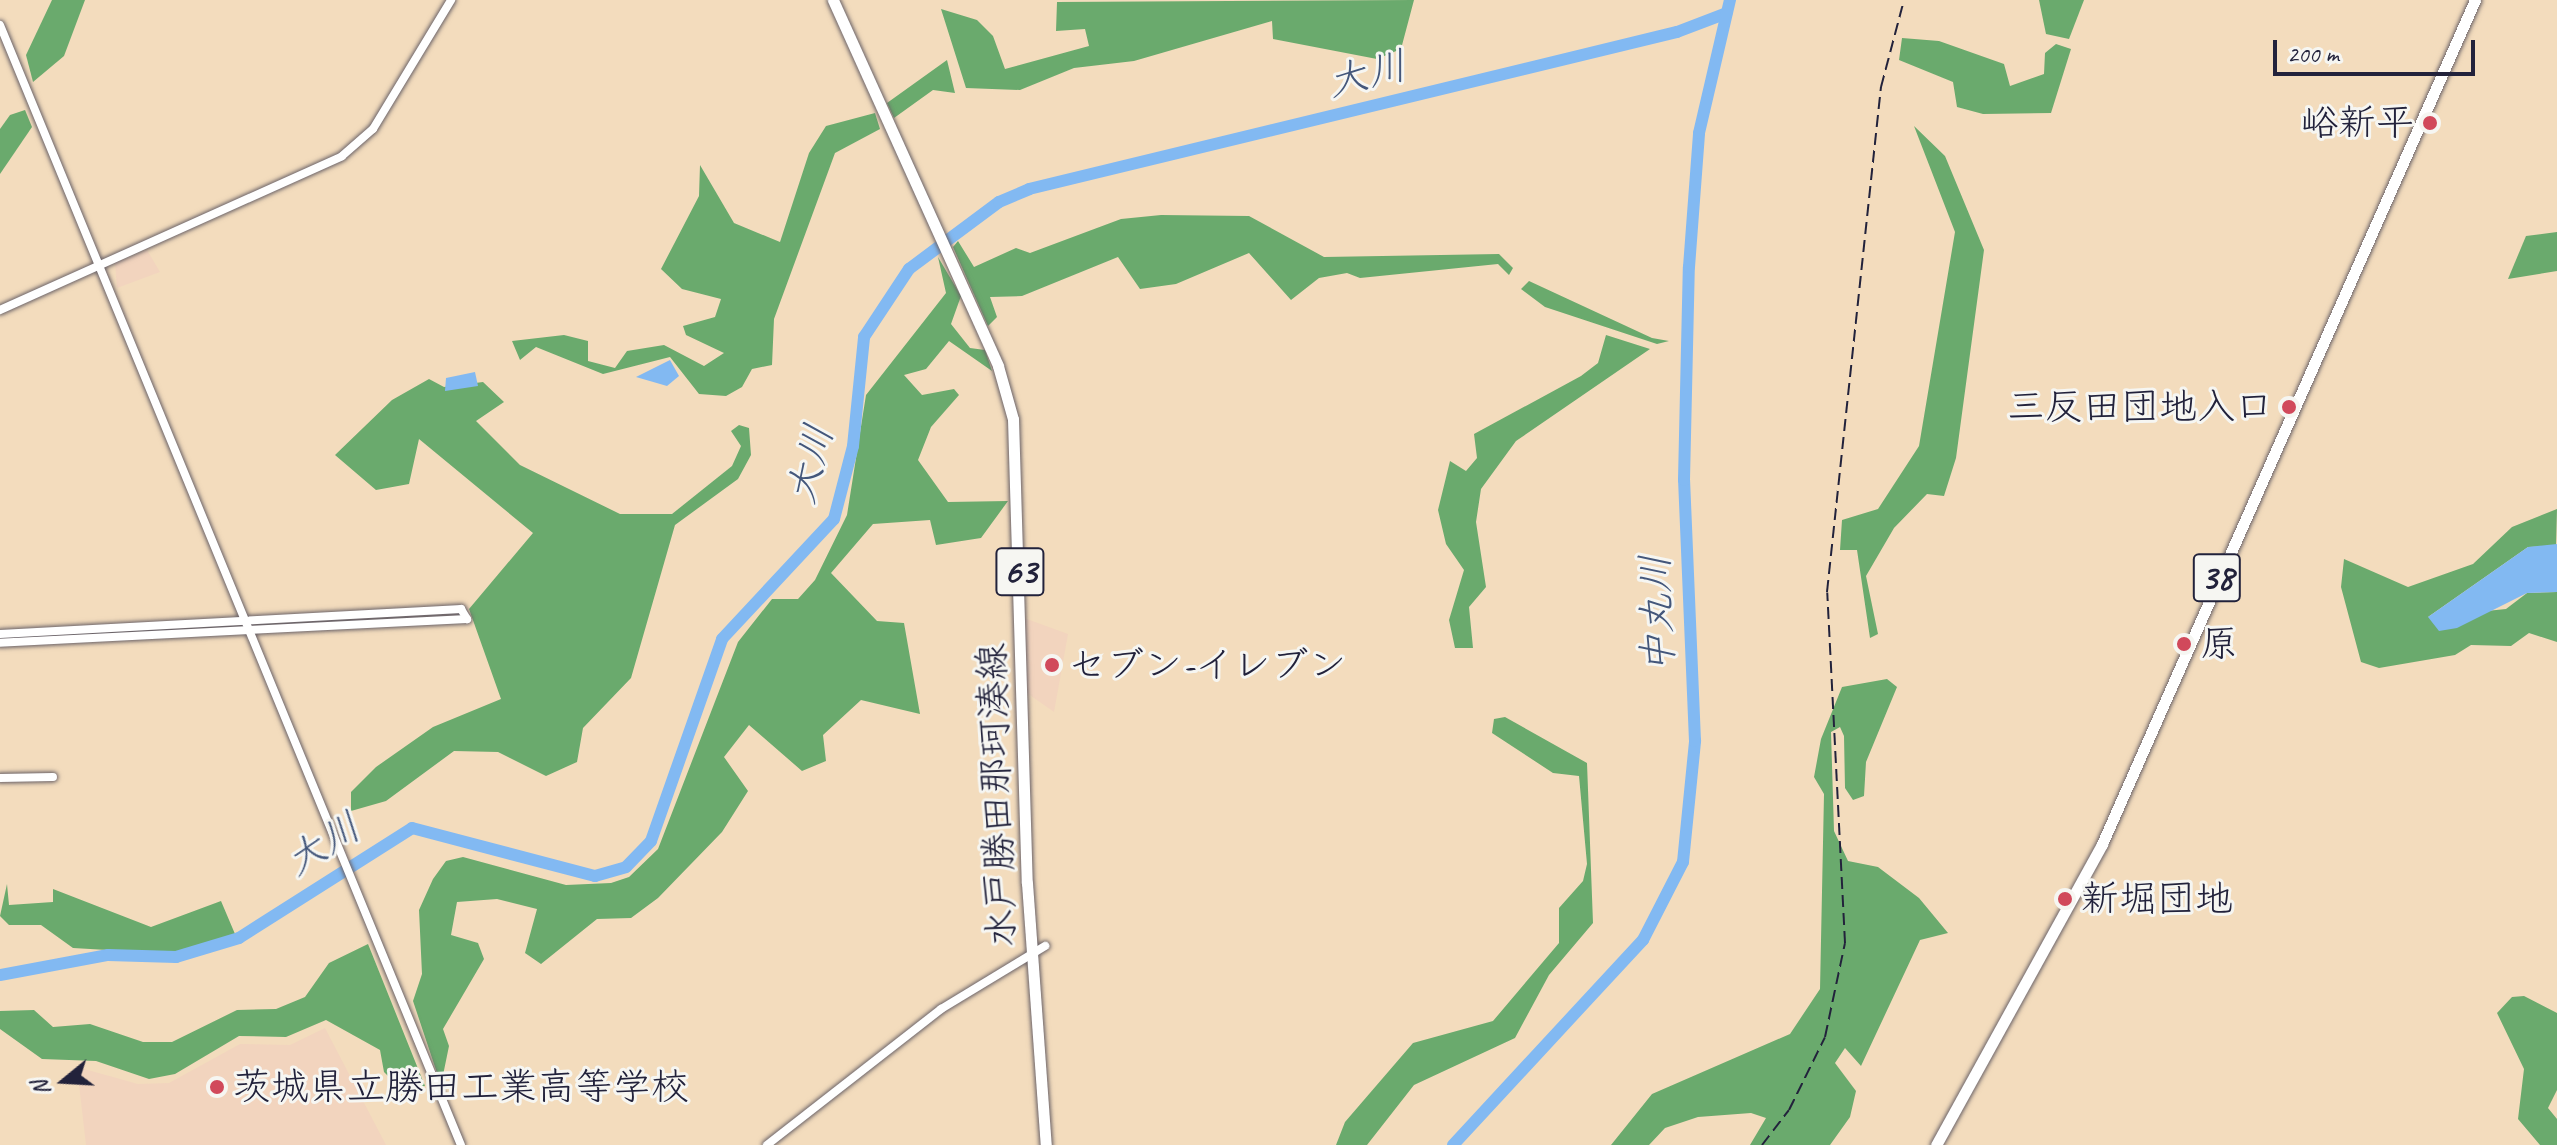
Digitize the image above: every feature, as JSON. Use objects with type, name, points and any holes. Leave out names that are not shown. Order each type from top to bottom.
[{"type":"main road","name":"水戸勝田那珂湊線","points":[[833,0],[998,366],[1015,432],[1032,954],[1046,1145]]},
{"type":"main road","name":"38","points":[[1936,1145],[2102,844],[2475,0]]},
{"type":"street","points":[[0,310],[356,146],[451,0]]},
{"type":"street","points":[[0,25],[4,45],[100,264],[253,632],[461,1145]]},
{"type":"street","points":[[0,634],[461,609],[467,619],[0,643]]},
{"type":"street","points":[[0,778],[53,777]]},
{"type":"street","points":[[767,1145],[941,1009],[1045,946]]},
{"type":"shaded area","points":[[147,250],[160,272],[117,288],[115,263]]},
{"type":"shaded area","points":[[1024,618],[1068,634],[1054,712],[1024,691]]},
{"type":"shaded area","name":"茨城県立勝田工業高等学校","points":[[325,1028],[386,1145],[86,1145],[77,1067],[138,1084],[169,1083],[240,1044],[290,1045]]},
{"type":"green space","points":[[52,0],[85,0],[64,56],[33,82],[26,55]]},
{"type":"green space","points":[[1414,0],[1401,49],[1377,59],[1273,39],[1272,21],[1134,61],[1074,68],[1020,90],[966,88],[941,9],[977,20],[993,36],[1005,69],[1089,46],[1085,29],[1056,31],[1057,2]]},
{"type":"green space","points":[[2039,0],[2084,0],[2069,39],[2046,34]]},
{"type":"green space","points":[[1902,38],[1939,41],[2004,64],[2010,86],[2044,74],[2045,53],[2056,44],[2071,49],[2051,113],[1983,114],[1957,107],[1953,82],[1899,60]]},
{"type":"green space","points":[[947,60],[955,93],[933,90],[894,118],[887,103]]},
{"type":"green space","points":[[25,110],[32,127],[0,174],[0,129],[10,115]]},
{"type":"green space","points":[[875,113],[880,129],[835,153],[774,319],[772,365],[752,369],[742,387],[726,396],[699,394],[670,357],[603,374],[536,347],[520,360],[512,341],[564,335],[588,341],[588,361],[615,368],[627,351],[664,345],[704,366],[724,353],[686,335],[683,326],[715,317],[721,299],[682,289],[661,269],[699,196],[700,165],[734,223],[780,242],[809,153],[826,126]]},
{"type":"green space","points":[[1914,126],[1945,156],[1984,250],[1956,458],[1944,496],[1927,494],[1894,528],[1866,576],[1878,634],[1870,638],[1857,550],[1840,550],[1842,520],[1878,509],[1919,446],[1955,232]]},
{"type":"green space","points":[[1161,215],[1249,216],[1324,257],[1499,254],[1513,268],[1509,275],[1498,264],[1360,278],[1347,273],[1319,278],[1291,300],[1249,253],[1176,284],[1140,289],[1118,257],[1022,296],[990,297],[997,317],[988,326],[953,247],[958,241],[974,267],[1016,248],[1030,253],[1121,219]]},
{"type":"green space","points":[[2557,232],[2557,271],[2508,279],[2526,236]]},
{"type":"green space","points":[[938,257],[961,296],[951,324],[970,348],[985,350],[992,371],[949,341],[926,369],[904,375],[922,395],[954,389],[959,395],[931,427],[918,460],[948,502],[1008,501],[981,538],[936,545],[930,520],[873,524],[831,573],[877,621],[904,623],[920,714],[861,700],[823,735],[826,761],[802,771],[749,725],[724,757],[748,791],[722,832],[658,898],[631,918],[597,919],[541,964],[525,953],[537,909],[497,899],[457,902],[451,935],[478,943],[484,959],[443,1029],[449,1046],[441,1085],[413,1001],[422,974],[419,910],[433,879],[446,861],[463,857],[566,885],[611,883],[629,877],[658,849],[738,642],[772,599],[798,599],[815,580],[847,515],[866,395],[946,293]]},
{"type":"green space","points":[[1529,281],[1652,338],[1669,341],[1657,344],[1545,307],[1521,289]]},
{"type":"green space","points":[[1606,335],[1650,349],[1516,441],[1481,489],[1476,522],[1486,587],[1469,607],[1473,648],[1455,648],[1449,620],[1464,570],[1446,544],[1438,510],[1450,461],[1466,471],[1477,458],[1474,434],[1581,376],[1598,363]]},
{"type":"green space","points":[[429,379],[444,387],[483,382],[504,402],[476,421],[520,465],[620,514],[672,514],[732,466],[741,446],[731,431],[739,425],[749,428],[751,455],[738,479],[675,525],[631,678],[583,728],[577,762],[546,776],[498,752],[454,751],[386,801],[351,811],[351,792],[376,767],[433,727],[501,699],[469,609],[533,533],[419,439],[409,484],[376,490],[335,455],[392,400]]},
{"type":"green space","points":[[2557,509],[2556,546],[2528,547],[2428,617],[2506,609],[2527,593],[2557,592],[2557,642],[2529,633],[2511,646],[2471,645],[2455,655],[2379,668],[2361,662],[2341,587],[2344,559],[2408,587],[2473,564],[2512,527]]},
{"type":"green space","points":[[1887,679],[1897,687],[1866,762],[1864,796],[1853,800],[1845,788],[1844,736],[1840,727],[1831,732],[1834,831],[1848,861],[1878,867],[1919,898],[1948,933],[1920,940],[1861,1066],[1845,1048],[1835,1063],[1856,1091],[1850,1117],[1830,1145],[1750,1145],[1766,1118],[1751,1113],[1698,1117],[1665,1128],[1649,1145],[1611,1145],[1652,1094],[1790,1034],[1820,989],[1824,794],[1814,777],[1821,739],[1842,687]]},
{"type":"green space","points":[[1505,717],[1587,763],[1593,923],[1549,975],[1515,1038],[1414,1085],[1367,1145],[1336,1145],[1345,1122],[1413,1043],[1493,1021],[1559,943],[1559,908],[1583,881],[1587,864],[1579,776],[1553,773],[1492,733],[1494,719]]},
{"type":"green space","points":[[7,884],[9,905],[53,902],[53,889],[151,927],[221,901],[235,934],[176,954],[73,948],[41,925],[9,925],[0,916]]},
{"type":"green space","points":[[368,944],[425,1086],[401,1089],[384,1072],[380,1050],[326,1020],[286,1037],[239,1036],[175,1074],[149,1079],[96,1061],[42,1059],[0,1029],[0,1011],[34,1010],[53,1027],[90,1024],[143,1042],[172,1042],[237,1010],[276,1009],[305,997],[329,963]]},
{"type":"green space","points":[[2524,996],[2557,1013],[2557,1090],[2548,1108],[2557,1119],[2557,1145],[2540,1145],[2518,1119],[2524,1069],[2497,1013],[2512,997]]},
{"type":"water","points":[[670,360],[679,376],[667,386],[636,377]]},
{"type":"water","points":[[475,372],[478,386],[445,391],[446,378]]},
{"type":"water","points":[[2557,544],[2557,592],[2527,593],[2457,628],[2439,631],[2428,617],[2528,547]]},
{"type":"waterway","name":"中丸川","points":[[1453,1145],[1643,940],[1683,862],[1695,741],[1684,480],[1689,267],[1699,133],[1730,0]]},
{"type":"waterway","name":"大川","points":[[0,975],[108,955],[176,957],[239,938],[412,828],[595,876],[626,867],[651,841],[722,639],[834,519],[853,446],[864,337],[909,269],[999,202],[1029,189],[1677,32],[1727,13]]},
{"type":"railway","points":[[1762,1145],[1789,1110],[1825,1037],[1845,943],[1827,592],[1881,87],[1904,0]]},
{"type":"place","name":"峪新平","points":[[2430,123]]},
{"type":"place","name":"三反田団地入口","points":[[2289,407]]},
{"type":"place","name":"原","points":[[2184,644]]},
{"type":"place","name":"セブン-イレブン","points":[[1052,665]]},
{"type":"place","name":"新堀団地","points":[[2065,899]]},
{"type":"place","name":"茨城県立勝田工業高等学校","points":[[217,1087]]}]
